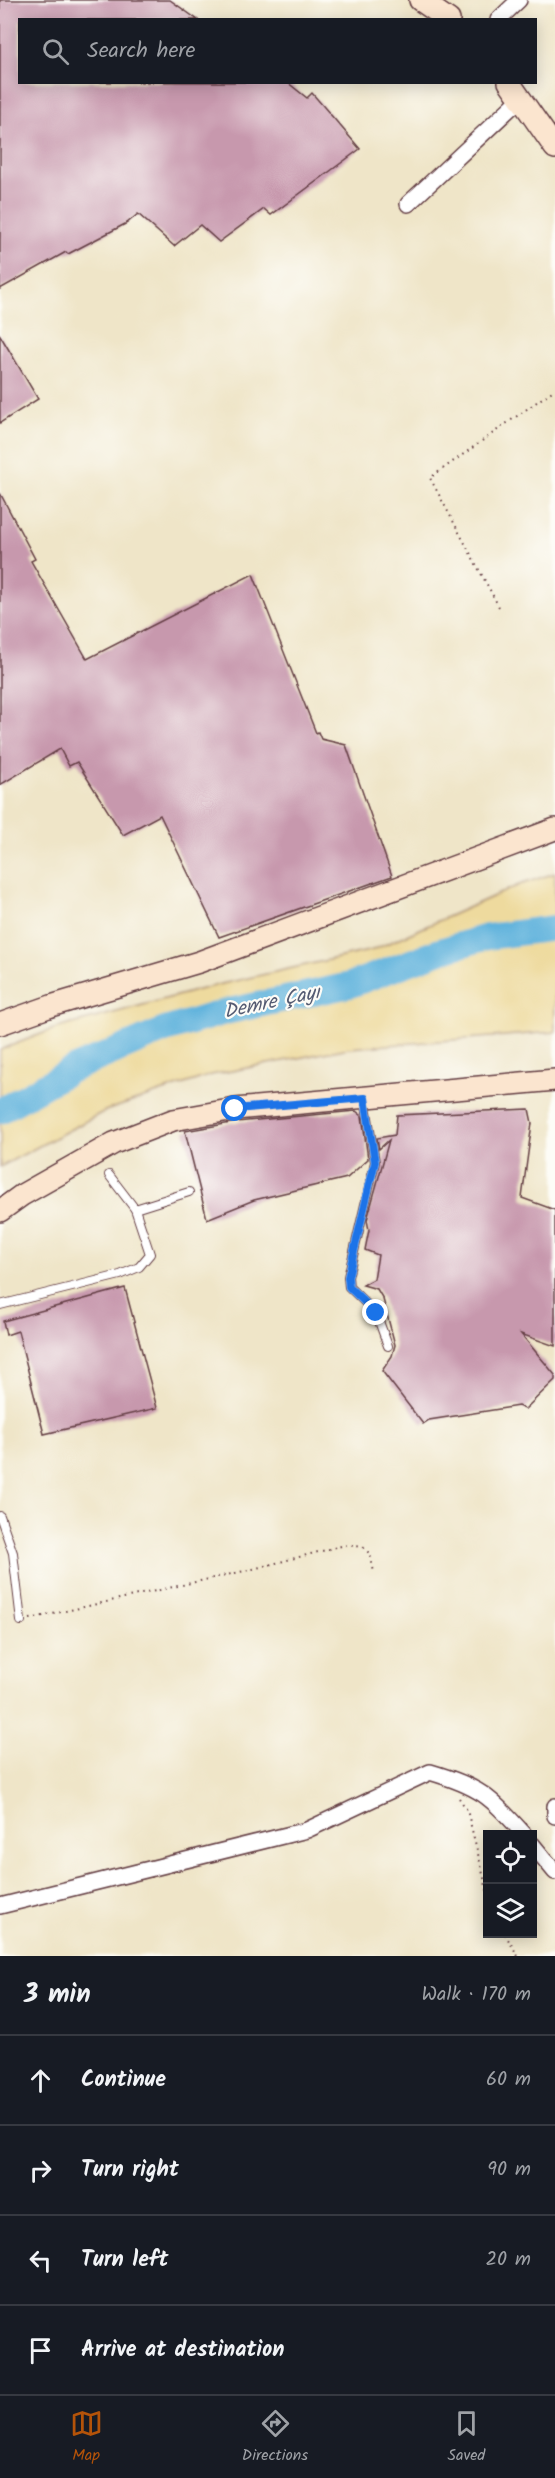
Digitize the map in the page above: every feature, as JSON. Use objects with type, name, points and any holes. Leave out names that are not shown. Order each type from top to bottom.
[{"type":"street","points":[[420,0],[446,18]]},
{"type":"street","points":[[500,18],[519,0]]},
{"type":"street","points":[[408,204],[514,91],[555,148]]},
{"type":"street","points":[[0,1024],[54,1005],[199,962],[555,829]]},
{"type":"street","points":[[0,1211],[22,1195],[114,1143],[173,1120],[235,1109],[555,1080]]},
{"type":"street","points":[[0,1906],[307,1830],[430,1772],[463,1781],[490,1797],[520,1830]]},
{"type":"street","points":[[555,1806],[555,1816]]},
{"type":"street","points":[[537,1850],[555,1872]]},
{"type":"lane","points":[[365,1098],[375,1162],[348,1277],[349,1287],[376,1313],[388,1346]]},
{"type":"lane","points":[[0,1305],[120,1275],[139,1267],[150,1254],[135,1209],[109,1175]]},
{"type":"lane","points":[[135,1209],[189,1192]]},
{"type":"lane","points":[[0,1516],[13,1553],[21,1621]]},
{"type":"path","points":[[499,608],[430,478],[555,389]]},
{"type":"path","points":[[21,1621],[249,1570],[345,1545],[363,1547],[370,1554],[374,1572]]},
{"type":"path","points":[[443,1776],[467,1810],[486,1884]]},
{"type":"path","points":[[507,1938],[518,1956]]},
{"type":"sand","points":[[555,873],[555,1032],[349,1048],[211,1075],[105,1111],[0,1167],[0,1050],[54,1029],[217,985],[373,950],[519,885]]},
{"type":"building","points":[[0,0],[170,0],[195,18],[18,18],[18,84],[290,84],[307,98],[312,93],[360,149],[271,215],[264,209],[219,242],[200,225],[174,246],[138,214],[127,223],[68,254],[66,252],[0,289]]},
{"type":"building","points":[[0,335],[38,399],[0,423]]},
{"type":"building","points":[[0,493],[35,559],[31,561],[87,659],[253,574],[316,733],[318,732],[321,739],[346,745],[392,876],[219,937],[160,815],[123,835],[77,762],[69,766],[60,749],[0,785]]},
{"type":"building","points":[[529,1109],[532,1123],[522,1198],[555,1210],[555,1346],[521,1334],[555,1375],[555,1380],[525,1409],[518,1406],[429,1420],[423,1424],[382,1371],[392,1356],[395,1345],[383,1299],[377,1289],[363,1285],[374,1279],[378,1255],[365,1250],[369,1230],[367,1220],[389,1140],[379,1149],[377,1138],[395,1135],[397,1115]]},
{"type":"building","points":[[356,1111],[362,1116],[368,1159],[347,1178],[254,1200],[207,1219],[185,1131],[237,1122]]},
{"type":"building","points":[[125,1288],[157,1408],[44,1434],[18,1331],[6,1335],[3,1321]]},
{"type":"waterway","name":"Demre Çayı","points":[[0,1111],[73,1069],[165,1030],[225,1012],[350,985],[440,951],[487,937],[555,928]]},
{"type":"route","points":[[235,1109],[365,1098],[375,1162],[348,1277],[349,1287],[376,1313]]}]
